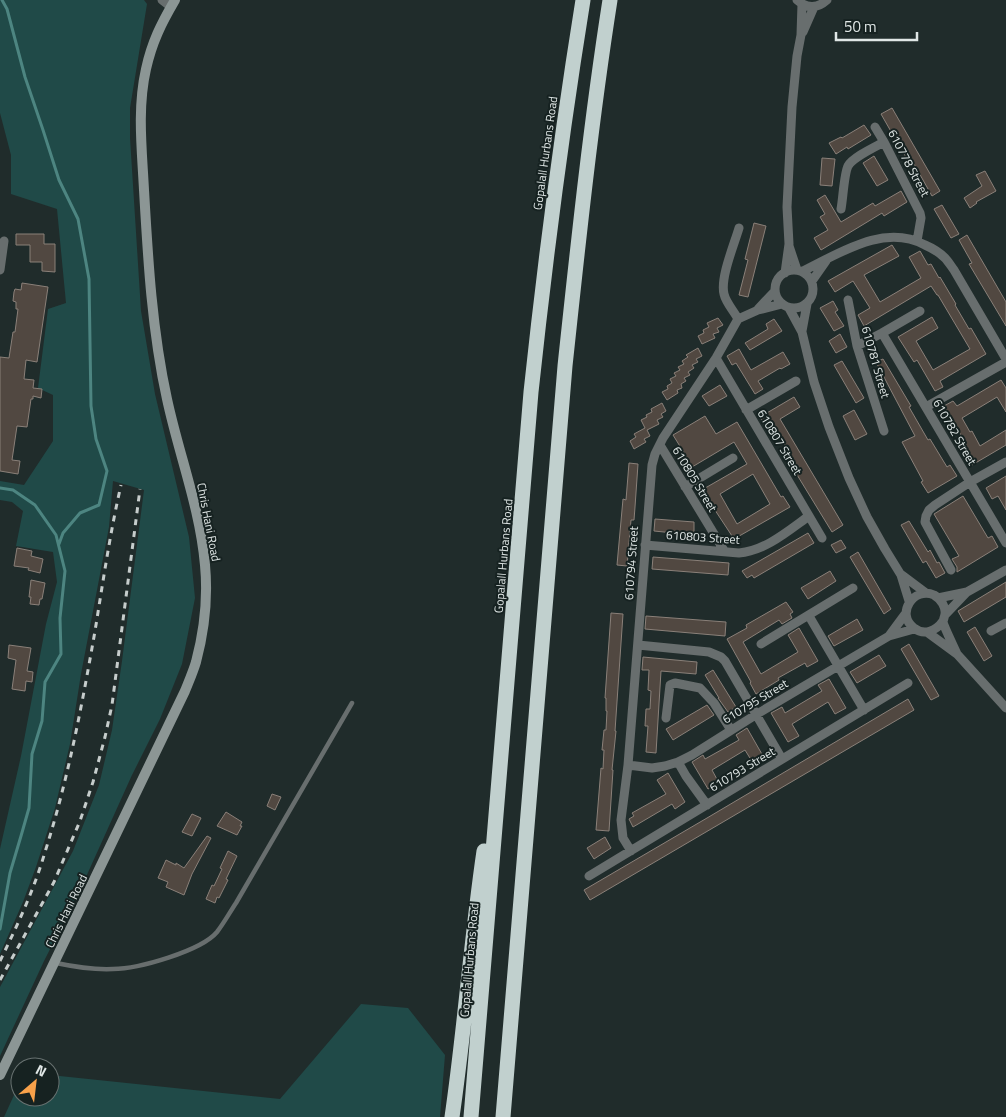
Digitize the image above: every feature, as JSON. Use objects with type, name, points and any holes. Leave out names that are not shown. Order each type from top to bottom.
[{"type":"highway","name":"Gopalall Hurbans Road","points":[[471,1117],[541,297],[558,164],[584,0]]},
{"type":"highway","points":[[503,1117],[565,366],[597,88],[610,0]]},
{"type":"highway","points":[[452,1117],[487,828],[497,800]]},
{"type":"street","points":[[162,0],[173,4]]},
{"type":"street","points":[[800,2],[808,7],[814,7],[827,0]]},
{"type":"street","points":[[785,272],[789,244],[787,207],[788,161],[795,73],[801,35],[800,2]]},
{"type":"street","name":"Chris Hani Road","points":[[0,1075],[185,690],[201,641],[204,616],[205,567],[202,541],[167,400],[156,335],[145,210],[141,127],[142,98],[146,70],[160,27],[173,4]]},
{"type":"street","points":[[801,35],[814,7]]},
{"type":"street","name":"610778 Street","points":[[875,128],[920,213],[921,218],[917,241]]},
{"type":"street","points":[[841,209],[849,165],[884,142]]},
{"type":"street","points":[[739,228],[723,286],[724,296],[738,319],[758,310],[786,306],[798,308],[811,299],[813,292],[812,282],[810,278],[800,271],[789,244]]},
{"type":"street","points":[[910,601],[901,575],[867,517],[849,478],[814,382],[802,332],[786,306],[776,296],[776,282],[781,275],[789,271],[800,271],[860,244],[878,239],[898,237],[917,241],[944,257],[954,270],[1006,361],[926,407]]},
{"type":"street","points":[[0,270],[4,241]]},
{"type":"street","points":[[812,282],[826,260]]},
{"type":"street","points":[[758,310],[775,290]]},
{"type":"street","name":"610781 Street","points":[[848,300],[857,346],[884,431]]},
{"type":"street","points":[[802,332],[806,304]]},
{"type":"street","points":[[857,346],[920,311]]},
{"type":"street","name":"610794 Street","points":[[631,851],[623,838],[621,820],[628,765],[652,465],[660,445],[716,358],[738,319]]},
{"type":"street","name":"610782 Street","points":[[882,333],[1006,543]]},
{"type":"street","name":"610807 Street","points":[[716,358],[822,538]]},
{"type":"street","points":[[746,410],[796,381]]},
{"type":"street","name":"610805 Street","points":[[660,445],[725,552]]},
{"type":"street","points":[[685,487],[733,458]]},
{"type":"street","points":[[951,570],[926,522],[929,510],[970,482],[1006,462]]},
{"type":"street","name":"610803 Street","points":[[645,545],[739,553],[748,552],[759,549],[809,516]]},
{"type":"street","points":[[938,598],[967,592],[1006,570]]},
{"type":"street","points":[[901,575],[926,593]]},
{"type":"street","points":[[761,644],[853,588]]},
{"type":"street","points":[[957,654],[944,618],[945,608],[938,598],[932,594],[920,594],[914,597],[907,606],[907,619],[914,629],[921,632],[934,631],[939,627],[944,618],[967,592]]},
{"type":"street","points":[[889,636],[906,613]]},
{"type":"street","points":[[809,616],[864,710]]},
{"type":"street","points":[[992,631],[1006,623]]},
{"type":"street","points":[[889,636],[914,629]]},
{"type":"street","points":[[927,632],[957,654],[1006,708]]},
{"type":"street","name":"610795 Street","points":[[628,765],[652,768],[678,762],[889,636]]},
{"type":"street","points":[[638,645],[709,652],[721,657],[726,661],[782,759]]},
{"type":"street","points":[[666,718],[670,685],[675,683],[700,688],[714,703],[731,730]]},
{"type":"street","name":"610793 Street","points":[[589,876],[908,683]]},
{"type":"street","points":[[678,762],[707,805]]},
{"type":"lane","points":[[54,963],[85,969],[115,970],[171,957],[197,946],[216,933],[236,903],[352,703]]},
{"type":"shaded area","points":[[0,0],[144,0],[147,4],[130,108],[130,138],[141,311],[155,394],[189,537],[195,598],[182,664],[160,719],[0,1056],[0,987],[73,851],[99,785],[112,730],[144,490],[113,481],[109,527],[81,674],[70,744],[55,808],[23,902],[0,954],[0,849],[21,756],[46,624],[57,582],[53,552],[16,546],[23,511],[12,502],[0,500],[0,481],[24,485],[53,441],[53,395],[38,388],[48,309],[66,303],[57,209],[11,194],[11,155],[0,113]]},
{"type":"shaded area","points":[[361,1004],[408,1008],[445,1055],[440,1117],[4,1117],[10,1104],[10,1107],[60,1107],[60,1076],[280,1099]]},
{"type":"building","points":[[892,108],[940,191],[932,196],[914,164],[911,166],[903,152],[906,151],[896,134],[893,135],[881,114]]},
{"type":"building","points":[[864,125],[871,135],[836,154],[829,143]]},
{"type":"building","points":[[874,156],[888,180],[877,186],[863,163]]},
{"type":"building","points":[[822,158],[835,159],[832,186],[820,185]]},
{"type":"building","points":[[985,171],[996,191],[976,202],[970,208],[964,198],[982,186],[976,175]]},
{"type":"building","points":[[901,191],[907,202],[884,216],[882,213],[821,250],[814,238],[828,230],[820,217],[825,214],[817,200],[825,195],[841,222],[873,203],[875,206]]},
{"type":"building","points":[[942,205],[959,234],[951,238],[934,209]]},
{"type":"building","points":[[754,223],[766,226],[748,297],[739,295],[748,260],[745,259]]},
{"type":"building","points":[[16,234],[44,234],[44,244],[55,244],[55,272],[42,271],[42,262],[30,262],[30,245],[16,245]]},
{"type":"building","points":[[967,235],[1006,302],[1006,326],[969,264],[972,263],[959,240]]},
{"type":"building","points":[[892,245],[899,256],[864,275],[880,302],[921,278],[909,257],[920,251],[928,265],[931,264],[940,277],[969,329],[971,328],[986,354],[940,381],[943,387],[935,391],[917,360],[914,362],[898,337],[932,317],[938,328],[916,341],[933,370],[970,349],[931,286],[864,326],[858,315],[870,308],[853,281],[835,292],[828,281]]},
{"type":"building","points":[[22,283],[48,287],[37,362],[26,360],[24,379],[34,380],[33,388],[42,389],[41,398],[33,396],[33,399],[31,399],[27,427],[17,426],[12,460],[20,461],[18,474],[0,471],[0,357],[9,358],[18,309],[16,309],[16,302],[13,301],[14,292],[15,289],[21,290]]},
{"type":"building","points":[[833,301],[838,310],[835,312],[844,326],[834,331],[820,308]]},
{"type":"building","points":[[718,318],[723,325],[717,328],[719,332],[713,334],[715,338],[702,344],[698,336],[709,327],[707,323]]},
{"type":"building","points":[[774,319],[782,331],[750,350],[745,343],[768,329],[766,324]]},
{"type":"building","points":[[840,334],[847,347],[836,353],[829,341]]},
{"type":"building","points":[[698,348],[702,356],[696,359],[698,362],[692,365],[694,368],[688,372],[690,375],[684,378],[686,381],[681,384],[682,388],[677,390],[678,393],[667,400],[662,392],[668,389],[667,386],[672,383],[670,379],[676,376],[674,373],[680,370],[678,367],[684,364],[682,361],[688,357],[686,355]]},
{"type":"building","points":[[739,349],[751,370],[783,352],[790,364],[758,381],[763,389],[755,394],[736,363],[732,365],[727,356]]},
{"type":"building","points":[[883,359],[911,406],[909,407],[928,440],[930,439],[947,467],[950,465],[957,476],[928,493],[902,442],[915,436],[876,362]]},
{"type":"building","points":[[842,361],[864,398],[856,403],[834,365]]},
{"type":"building","points":[[1001,380],[1006,388],[1006,412],[997,397],[962,418],[980,446],[1006,430],[1006,445],[972,465],[966,454],[969,452],[962,437],[944,406],[953,401],[957,406]]},
{"type":"building","points":[[720,385],[727,396],[709,406],[702,396]]},
{"type":"building","points":[[794,397],[800,407],[780,419],[843,525],[832,532],[791,465],[795,462],[780,437],[777,439],[769,426],[766,428],[760,417]]},
{"type":"building","points":[[662,403],[666,411],[661,414],[663,417],[657,420],[659,424],[647,430],[650,436],[644,439],[646,442],[634,449],[630,441],[636,437],[634,434],[645,428],[641,420],[652,412],[651,409]]},
{"type":"building","points":[[854,410],[867,434],[855,440],[843,416]]},
{"type":"building","points":[[705,416],[716,434],[737,422],[781,497],[783,496],[790,507],[734,539],[709,501],[707,502],[700,491],[747,464],[734,442],[687,470],[681,459],[686,456],[673,435]],"holes":[[[753,474],[770,504],[737,524],[720,494]]]},
{"type":"building","points":[[629,463],[638,464],[634,520],[631,520],[627,566],[617,565],[623,499],[626,500]]},
{"type":"building","points":[[1006,476],[1006,510],[998,496],[992,499],[986,488]]},
{"type":"building","points":[[963,496],[988,538],[992,536],[998,547],[957,572],[957,567],[952,559],[959,556],[934,514]]},
{"type":"building","points":[[655,519],[694,522],[694,535],[654,531]]},
{"type":"building","points":[[909,521],[928,552],[930,550],[945,573],[936,578],[926,561],[923,563],[901,525]]},
{"type":"building","points":[[808,533],[814,543],[754,578],[752,575],[747,578],[742,571]]},
{"type":"building","points":[[841,540],[846,548],[836,553],[831,545]]},
{"type":"building","points":[[17,548],[32,551],[31,556],[43,559],[40,573],[28,570],[29,568],[14,566]]},
{"type":"building","points":[[858,552],[891,609],[884,614],[850,557]]},
{"type":"building","points":[[653,557],[729,563],[728,575],[652,569]]},
{"type":"building","points":[[830,571],[836,581],[808,599],[801,588]]},
{"type":"building","points":[[31,580],[45,583],[39,605],[30,604]]},
{"type":"building","points":[[1006,582],[1006,597],[964,622],[958,611]]},
{"type":"building","points":[[786,602],[793,612],[790,614],[792,618],[782,624],[779,620],[743,642],[761,674],[798,652],[788,635],[799,628],[818,661],[807,667],[805,663],[778,678],[779,680],[756,694],[727,639],[747,628],[746,625]]},
{"type":"building","points":[[611,613],[623,614],[609,831],[596,830],[601,768],[603,769],[604,730],[606,730],[607,711],[605,698]]},
{"type":"building","points":[[646,616],[726,622],[725,636],[645,629]]},
{"type":"building","points":[[857,619],[863,630],[834,646],[828,636]]},
{"type":"building","points":[[975,627],[992,656],[984,661],[967,632]]},
{"type":"building","points":[[909,644],[939,696],[931,700],[901,649]]},
{"type":"building","points":[[9,645],[31,648],[27,671],[33,672],[32,682],[26,681],[25,691],[12,689],[16,660],[8,658]]},
{"type":"building","points":[[879,655],[886,666],[857,683],[850,672]]},
{"type":"building","points":[[643,657],[697,662],[696,674],[661,671],[656,753],[646,752],[648,726],[645,726],[646,709],[650,709],[651,691],[648,690],[649,670],[642,670]]},
{"type":"building","points":[[713,670],[736,707],[728,712],[705,675]]},
{"type":"building","points":[[829,679],[846,708],[835,714],[828,702],[792,724],[799,736],[788,742],[771,713],[782,707],[785,713],[822,691],[818,685]]},
{"type":"building","points":[[908,699],[914,710],[590,900],[584,890]]},
{"type":"building","points":[[707,705],[714,715],[673,740],[666,729]]},
{"type":"building","points":[[747,728],[763,756],[753,763],[745,750],[712,770],[719,783],[708,789],[692,762],[703,755],[705,759],[739,740],[736,735]]},
{"type":"building","points":[[668,773],[685,802],[675,809],[672,804],[633,827],[629,819],[634,816],[632,813],[666,794],[657,780]]},
{"type":"building","points":[[272,794],[281,797],[275,810],[267,806]]},
{"type":"building","points":[[226,812],[242,822],[237,835],[217,826]]},
{"type":"building","points":[[192,814],[201,818],[192,836],[182,832]]},
{"type":"building","points":[[207,836],[211,838],[192,874],[184,895],[166,887],[168,882],[158,878],[166,860],[184,868]]},
{"type":"building","points":[[605,837],[611,848],[594,859],[587,848]]},
{"type":"building","points":[[228,851],[237,856],[226,879],[228,880],[215,903],[206,899],[222,869],[220,868]]},
{"type":"waterway","points":[[2,0],[7,9],[25,77],[59,180],[78,219],[89,279],[91,406],[96,439],[107,471],[99,505],[80,513],[63,533],[59,544]]},
{"type":"waterway","points":[[0,488],[13,490],[35,505],[56,535],[65,571],[60,618],[61,654],[45,682],[42,721],[32,754],[29,808],[10,873],[0,929]]},
{"type":"railway","points":[[0,961],[36,880],[61,798],[85,687],[121,485]]},
{"type":"railway","points":[[0,980],[54,882],[80,821],[93,782],[112,705],[140,489]]}]
